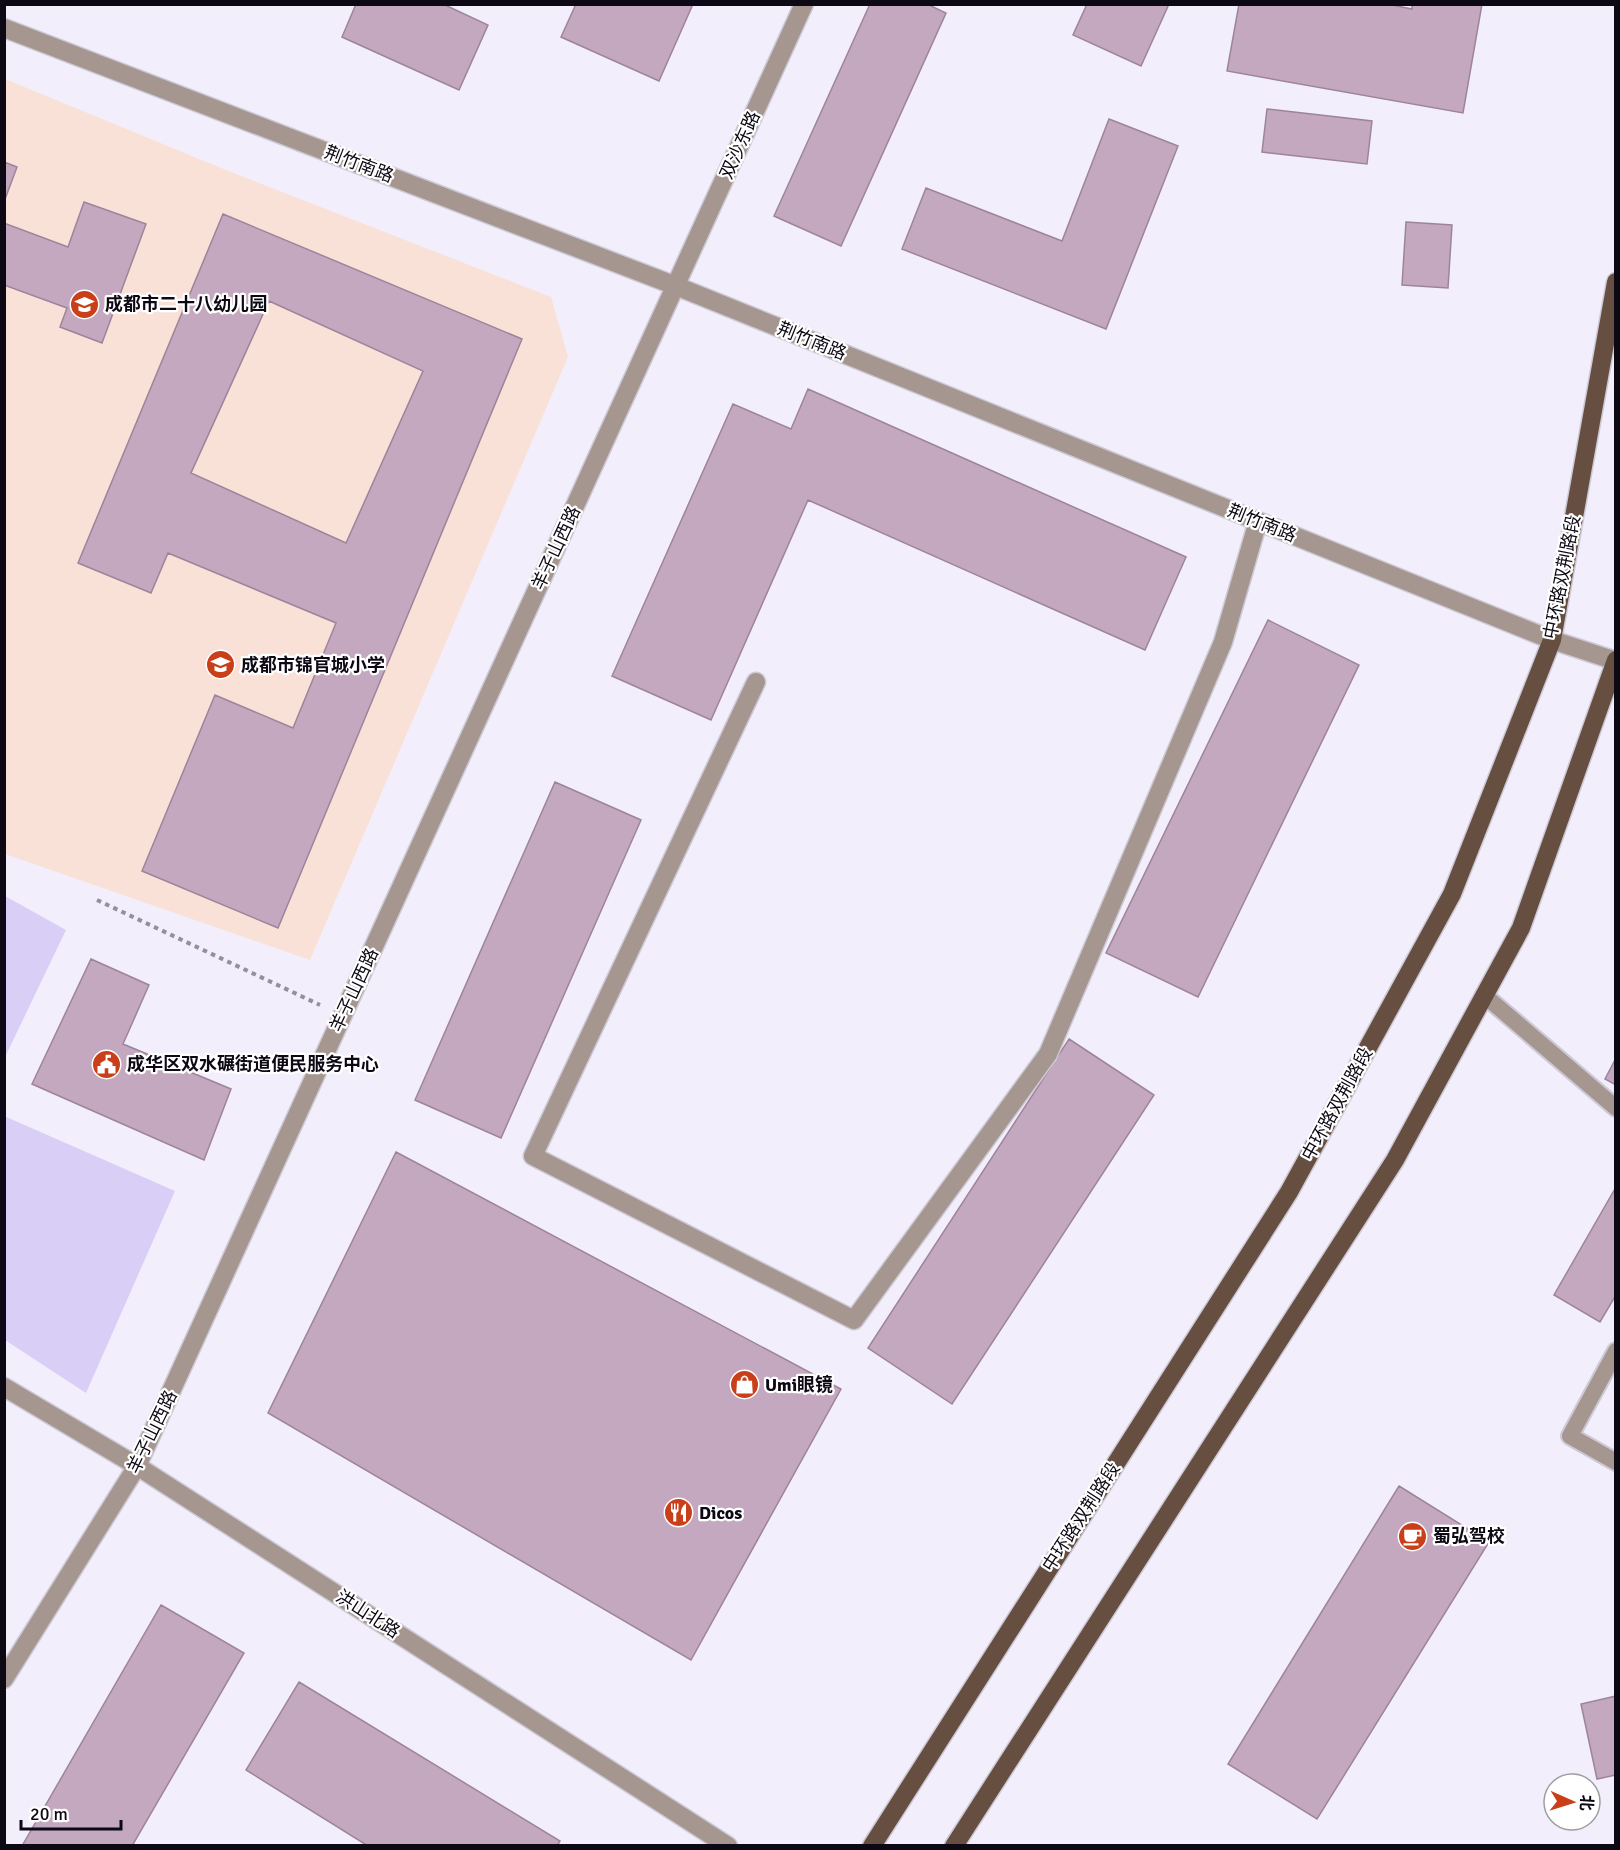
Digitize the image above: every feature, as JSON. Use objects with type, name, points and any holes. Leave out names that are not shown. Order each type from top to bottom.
[{"type":"main road","name":"中环路双荆路段","points":[[872,1845],[1290,1191],[1452,894],[1552,640],[1616,282]]},
{"type":"main road","points":[[954,1845],[1395,1160],[1521,928],[1615,661]]},
{"type":"street","name":"双沙东路","points":[[676,286],[804,4]]},
{"type":"street","name":"荆竹南路","points":[[4,28],[676,286],[1552,640],[1615,661]]},
{"type":"street","name":"羊子山西路","points":[[4,1679],[137,1466],[676,286]]},
{"type":"street","points":[[756,682],[533,1156],[854,1320],[1048,1054],[1223,642],[1258,521]]},
{"type":"street","name":"洪山北路","points":[[4,1387],[137,1466],[729,1845]]},
{"type":"lane","points":[[1484,995],[1616,1108]]},
{"type":"lane","points":[[1616,1351],[1570,1436],[1616,1462]]},
{"type":"path","points":[[97,900],[343,1016]]},
{"type":"shaded area","name":"成都市锦官城小学","points":[[5,79],[221,168],[551,297],[568,357],[310,960],[5,854]]},
{"type":"shaded area","points":[[5,896],[66,930],[5,1057]]},
{"type":"shaded area","points":[[4,1116],[175,1191],[86,1393],[5,1340]]},
{"type":"building","points":[[356,4],[443,4],[488,25],[459,90],[342,37]]},
{"type":"building","points":[[576,4],[693,4],[659,81],[561,37]]},
{"type":"building","points":[[870,4],[927,4],[946,13],[841,246],[774,216]]},
{"type":"building","points":[[1087,4],[1169,4],[1141,66],[1073,35]]},
{"type":"building","points":[[1239,4],[1387,4],[1412,9],[1412,4],[1482,4],[1463,113],[1227,71]]},
{"type":"building","points":[[1267,109],[1372,121],[1367,164],[1262,152]]},
{"type":"building","points":[[1109,119],[1178,146],[1106,329],[902,249],[926,188],[1062,241]]},
{"type":"building","points":[[4,162],[17,167],[4,202]]},
{"type":"building","points":[[84,202],[146,224],[102,343],[60,327],[67,308],[4,285],[4,223],[68,247]]},
{"type":"building","points":[[223,214],[522,339],[278,928],[142,871],[215,695],[293,728],[336,623],[168,553],[151,593],[78,563]],"holes":[[[269,301],[423,371],[346,543],[191,473]]]},
{"type":"building","points":[[1406,222],[1452,225],[1448,288],[1402,285]]},
{"type":"building","points":[[808,389],[1186,557],[1145,650],[808,500],[711,720],[612,676],[733,404],[791,429]]},
{"type":"building","points":[[1268,620],[1359,665],[1198,997],[1106,953]]},
{"type":"building","points":[[555,782],[641,820],[501,1138],[415,1100]]},
{"type":"building","name":"成华区双水碾街道便民服务中心","points":[[91,959],[149,985],[123,1044],[231,1089],[204,1160],[32,1084]]},
{"type":"building","points":[[1069,1039],[1154,1095],[952,1404],[868,1348]]},
{"type":"building","points":[[1616,1058],[1616,1085],[1605,1079]]},
{"type":"building","points":[[396,1152],[841,1389],[691,1660],[268,1413]]},
{"type":"building","points":[[1616,1187],[1616,1295],[1600,1322],[1554,1295]]},
{"type":"building","points":[[1399,1486],[1489,1542],[1317,1819],[1228,1764]]},
{"type":"building","points":[[161,1605],[244,1653],[132,1846],[22,1846]]},
{"type":"building","points":[[299,1682],[560,1841],[557,1846],[368,1846],[246,1770]]},
{"type":"building","points":[[1616,1696],[1616,1775],[1602,1778],[1602,1772],[1596,1772],[1581,1704]]},
{"type":"place","name":"成都市二十八幼儿园","points":[[84,304]]},
{"type":"place","name":"成都市锦官城小学","points":[[220,665]]},
{"type":"place","name":"成华区双水碾街道便民服务中心","points":[[106,1064]]},
{"type":"place","name":"Umi眼镜","points":[[744,1385]]},
{"type":"place","name":"Dicos","points":[[678,1513]]},
{"type":"place","name":"蜀弘驾校","points":[[1412,1536]]}]
